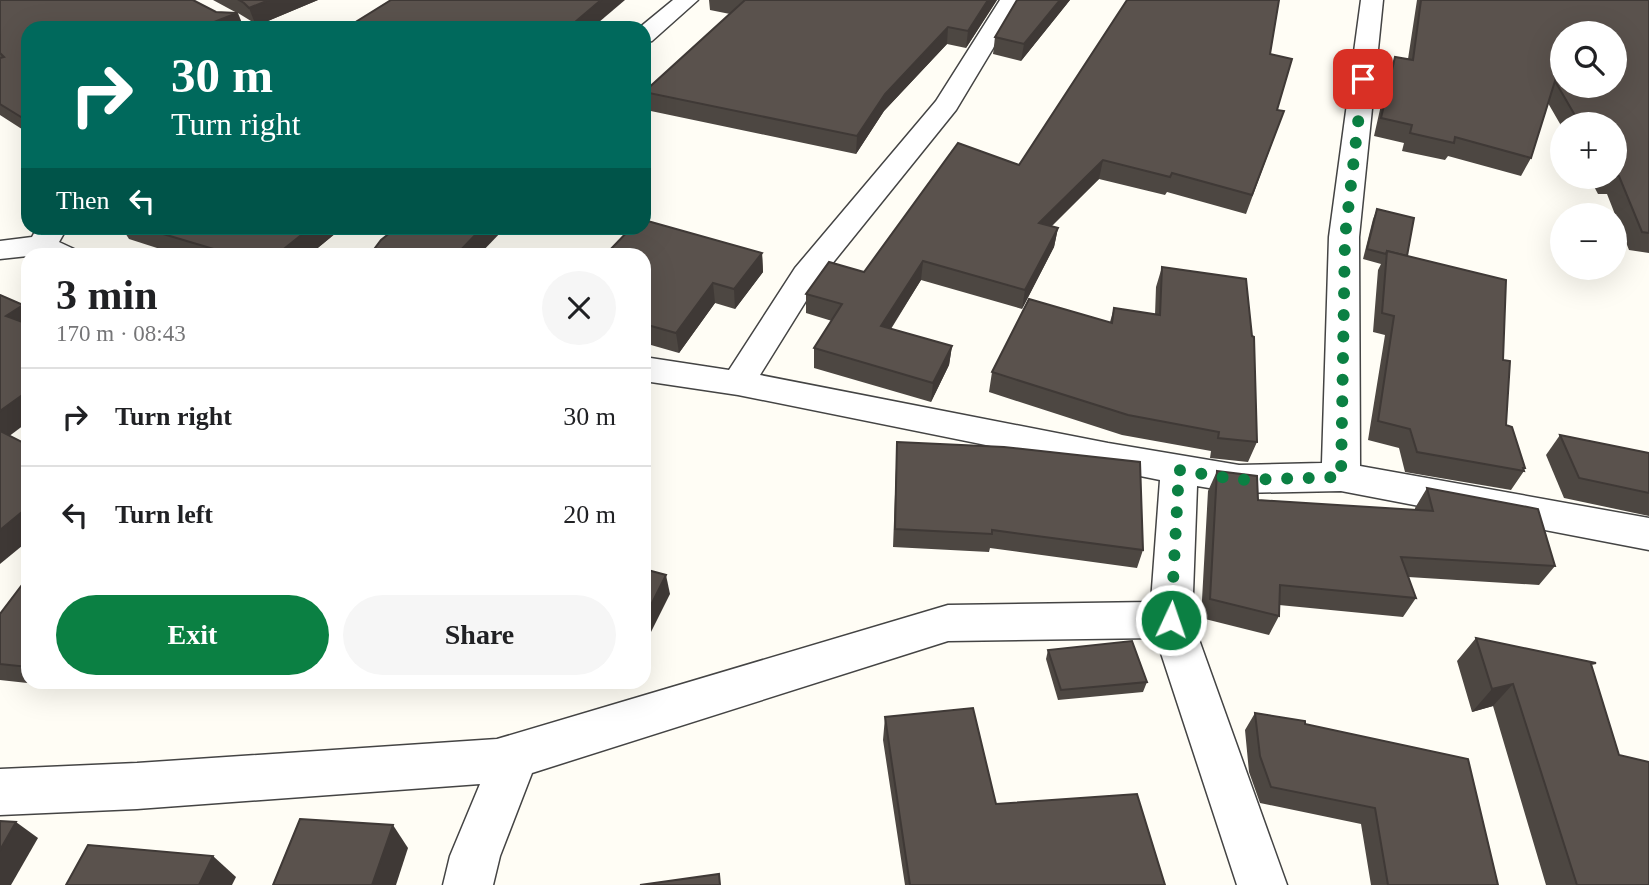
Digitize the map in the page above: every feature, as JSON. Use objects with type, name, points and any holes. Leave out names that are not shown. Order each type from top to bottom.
[{"type":"street","points":[[651,30],[687,0]]},
{"type":"street","points":[[738,383],[806,275],[947,105],[1011,0]]},
{"type":"street","points":[[1341,477],[1345,237],[1372,0]]},
{"type":"street","points":[[0,250],[53,243]]},
{"type":"street","points":[[651,370],[738,383],[1239,480],[1341,477],[1649,534]]},
{"type":"street","points":[[1179,470],[1171,620],[1262,885]]},
{"type":"street","points":[[0,792],[137,786],[515,757],[948,623],[1171,620]]},
{"type":"street","points":[[468,885],[475,856],[515,757]]},
{"type":"building","points":[[0,0],[193,0],[216,12],[237,13],[217,21],[21,21],[21,117],[0,104],[0,58],[4,57],[0,53]]},
{"type":"building","points":[[239,0],[269,0],[249,8]]},
{"type":"building","points":[[391,0],[601,0],[576,21],[357,21]]},
{"type":"building","points":[[745,0],[988,0],[968,31],[948,27],[885,94],[857,136],[651,93],[651,86]]},
{"type":"building","points":[[1017,0],[1060,0],[1024,44],[995,37]]},
{"type":"building","points":[[1127,0],[1279,0],[1270,54],[1292,59],[1277,110],[1284,111],[1252,195],[1172,173],[1170,177],[1103,160],[1039,223],[1058,228],[1025,290],[923,261],[881,326],[952,346],[933,383],[814,348],[842,304],[806,294],[829,262],[864,272],[958,143],[1019,165]]},
{"type":"building","points":[[1421,0],[1649,0],[1649,233],[1642,232],[1624,189],[1627,189],[1627,112],[1573,112],[1565,98],[1627,98],[1627,21],[1550,21],[1550,97],[1531,158],[1455,137],[1454,143],[1410,133],[1412,125],[1381,118],[1395,57],[1413,60]]},
{"type":"building","points":[[1377,209],[1414,218],[1407,256],[1367,249]]},
{"type":"building","points":[[651,222],[762,253],[734,289],[713,283],[676,333],[651,326],[651,248],[612,248],[624,235],[651,235]]},
{"type":"building","points":[[166,235],[301,235],[285,248],[210,248]]},
{"type":"building","points":[[387,235],[475,235],[463,248],[375,248]]},
{"type":"building","points":[[1387,251],[1506,280],[1503,360],[1510,361],[1506,425],[1512,427],[1524,471],[1417,452],[1410,429],[1378,421],[1394,316],[1382,313]]},
{"type":"building","points":[[1162,267],[1246,279],[1254,337],[1257,442],[1218,438],[1219,432],[1128,415],[992,372],[1029,299],[1112,323],[1114,308],[1160,315]]},
{"type":"building","points":[[0,295],[21,304],[6,316],[21,321],[21,396],[0,411]]},
{"type":"building","points":[[0,431],[21,442],[21,513],[0,530]]},
{"type":"building","points":[[1560,435],[1649,453],[1649,493],[1579,478]]},
{"type":"building","points":[[897,442],[1004,447],[1140,462],[1143,550],[992,530],[992,534],[895,529]]},
{"type":"building","points":[[1217,471],[1257,476],[1258,500],[1433,511],[1427,488],[1538,509],[1555,566],[1401,557],[1416,598],[1280,585],[1279,616],[1210,599]]},
{"type":"building","points":[[651,571],[666,575],[651,605]]},
{"type":"building","points":[[21,586],[21,666],[0,664],[0,614]]},
{"type":"building","points":[[1476,638],[1596,663],[1591,664],[1619,755],[1649,762],[1649,885],[1577,885],[1513,684],[1492,689]]},
{"type":"building","points":[[1132,641],[1147,682],[1061,690],[1048,650]]},
{"type":"building","points":[[973,708],[996,804],[1137,794],[1165,885],[910,885],[885,717]]},
{"type":"building","points":[[1255,713],[1305,721],[1305,724],[1468,759],[1498,885],[1388,885],[1375,808],[1271,787],[1260,756]]},
{"type":"building","points":[[300,819],[393,825],[372,885],[273,885]]},
{"type":"building","points":[[0,821],[16,822],[0,850]]},
{"type":"building","points":[[88,845],[213,856],[199,885],[66,885]]},
{"type":"building","points":[[719,874],[720,885],[640,885]]},
{"type":"route","points":[[1171,620],[1179,470],[1239,480],[1341,477],[1345,237],[1363,79]]}]
